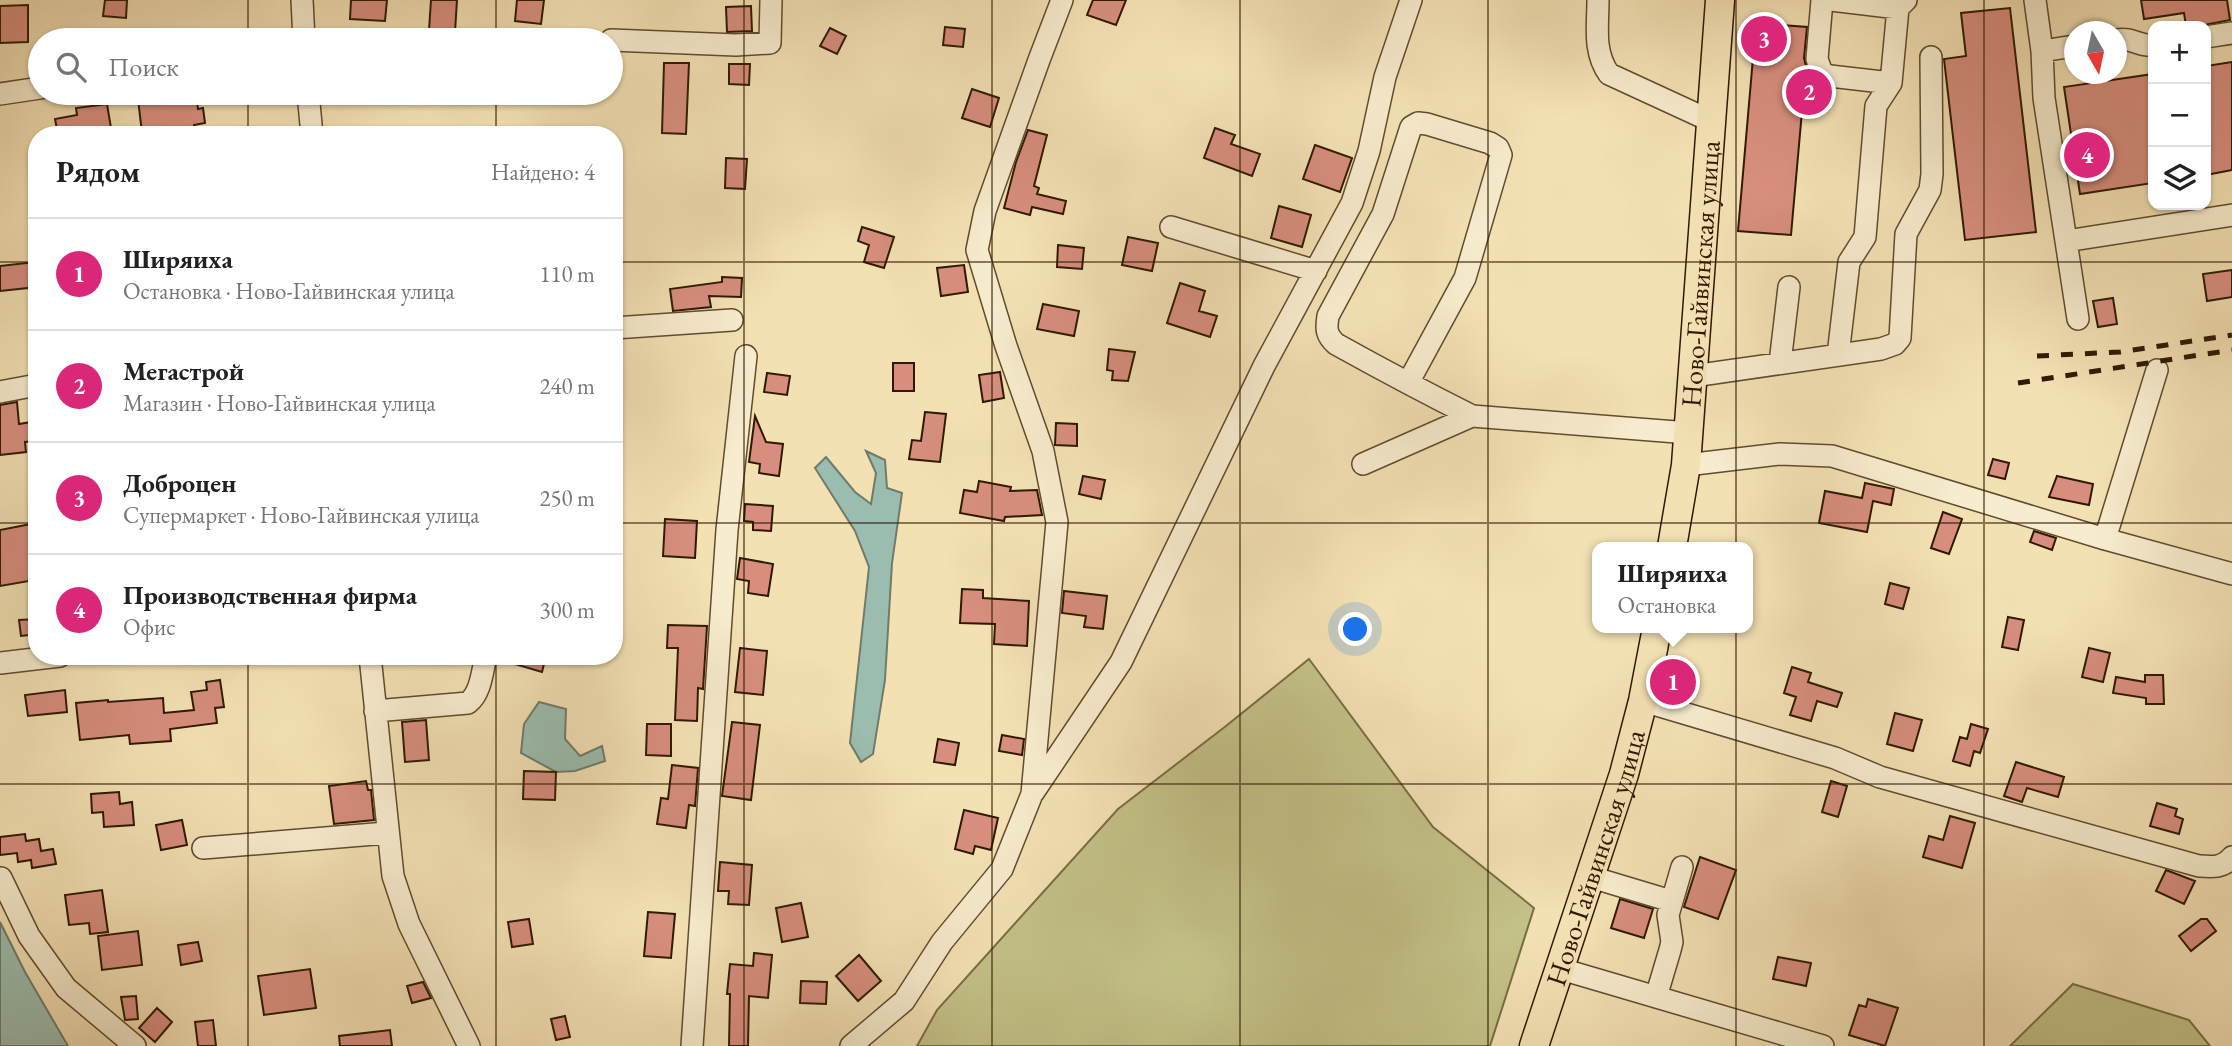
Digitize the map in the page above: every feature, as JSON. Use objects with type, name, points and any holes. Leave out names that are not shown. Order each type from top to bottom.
[{"type":"main road","name":"Ново-Гайвинская улица","points":[[1673,542],[1689,433],[1720,0]]},
{"type":"main road","name":"Ново-Гайвинская улица","points":[[1534,1046],[1624,774],[1643,701],[1656,633]]},
{"type":"street","points":[[302,0],[303,28]]},
{"type":"street","points":[[623,40],[736,45],[770,43],[771,0]]},
{"type":"street","points":[[1031,794],[1057,522],[1043,451],[1006,346],[977,250],[985,211],[1062,0]]},
{"type":"street","points":[[850,1046],[904,1001],[942,942],[1002,869],[1031,794],[1121,662],[1264,366],[1352,203],[1369,152],[1385,77],[1411,0]]},
{"type":"street","points":[[1598,0],[1598,52],[1601,64],[1609,74],[1711,121]]},
{"type":"street","points":[[1822,0],[1817,59],[1822,73],[1891,83]]},
{"type":"street","points":[[1830,0],[1902,4],[1891,83],[1876,106],[1866,237],[1849,262],[1838,355]]},
{"type":"street","points":[[2035,0],[2042,51],[2044,98],[2078,319]]},
{"type":"street","points":[[2211,36],[2232,33]]},
{"type":"street","points":[[2127,38],[2148,46]]},
{"type":"street","points":[[2042,51],[2064,48]]},
{"type":"street","points":[[1693,376],[1881,349],[1895,344],[1900,338],[1906,234],[1930,190],[1932,174],[1931,57]]},
{"type":"street","points":[[0,94],[28,90]]},
{"type":"street","points":[[309,105],[311,126]]},
{"type":"street","points":[[1408,383],[1465,278],[1502,155],[1498,148],[1490,143],[1418,123],[1411,127],[1383,214],[1328,316],[1328,337],[1336,344],[1408,383],[1472,416],[1689,433]]},
{"type":"street","points":[[2066,241],[2232,215]]},
{"type":"street","points":[[1171,227],[1316,271]]},
{"type":"street","points":[[1780,363],[1789,287]]},
{"type":"street","points":[[623,327],[732,320]]},
{"type":"street","points":[[692,1046],[727,530],[746,356]]},
{"type":"street","points":[[2105,538],[2157,370]]},
{"type":"street","points":[[0,392],[28,387]]},
{"type":"street","points":[[1363,464],[1472,416]]},
{"type":"street","points":[[1686,464],[1780,454],[1832,456],[2232,574]]},
{"type":"street","points":[[0,663],[28,660]]},
{"type":"street","points":[[367,665],[393,876],[409,924],[469,1046]]},
{"type":"street","points":[[375,711],[468,704],[478,689],[484,665]]},
{"type":"street","points":[[1643,701],[1835,758],[1880,777],[2199,866],[2216,867],[2227,863],[2232,857]]},
{"type":"street","points":[[202,848],[387,832]]},
{"type":"street","points":[[1656,997],[1670,950],[1668,915],[1682,867]]},
{"type":"street","points":[[1591,877],[1671,901]]},
{"type":"street","points":[[1,878],[29,936],[66,988],[135,1046]]},
{"type":"street","points":[[1561,969],[1823,1046]]},
{"type":"shaded area","points":[[866,451],[885,460],[887,488],[902,493],[892,563],[885,680],[873,754],[861,762],[850,743],[869,567],[855,531],[815,468],[826,457],[855,492],[871,504],[876,473]]},
{"type":"shaded area","points":[[1309,659],[1433,827],[1534,908],[1490,1046],[917,1046],[937,1010],[1118,809]]},
{"type":"shaded area","points":[[539,702],[566,709],[565,739],[580,756],[602,746],[605,761],[575,771],[556,772],[521,753],[524,724]]},
{"type":"shaded area","points":[[0,922],[25,972],[68,1046],[0,1046]]},
{"type":"shaded area","points":[[2073,984],[2189,1020],[2210,1046],[2010,1046]]},
{"type":"building","points":[[105,0],[127,0],[126,18],[103,16]]},
{"type":"building","points":[[351,0],[387,0],[385,21],[350,19]]},
{"type":"building","points":[[431,0],[457,0],[455,28],[429,28]]},
{"type":"building","points":[[517,0],[544,0],[541,24],[515,21]]},
{"type":"building","points":[[1093,0],[1126,0],[1116,25],[1087,15]]},
{"type":"building","points":[[2141,0],[2227,0],[2230,20],[2211,24],[2211,21],[2185,21],[2184,13],[2144,19]]},
{"type":"building","points":[[28,5],[28,42],[0,43],[0,6]]},
{"type":"building","points":[[751,6],[752,31],[727,32],[726,7]]},
{"type":"building","points":[[2010,8],[2036,232],[1965,240],[1944,59],[1966,56],[1961,13]]},
{"type":"building","points":[[1756,23],[1807,27],[1791,235],[1738,231]]},
{"type":"building","points":[[945,27],[965,29],[963,47],[943,45]]},
{"type":"building","points":[[830,28],[846,36],[837,54],[820,46]]},
{"type":"building","points":[[2232,62],[2232,170],[2211,174],[2211,84],[2211,65]]},
{"type":"building","points":[[664,63],[689,63],[686,134],[662,133]]},
{"type":"building","points":[[729,64],[750,64],[749,85],[729,84]]},
{"type":"building","points":[[2148,75],[2148,184],[2080,194],[2064,87],[2127,84],[2127,78]]},
{"type":"building","points":[[972,89],[999,98],[990,127],[962,118]]},
{"type":"building","points":[[107,105],[111,126],[56,126],[55,119],[77,115],[76,108]]},
{"type":"building","points":[[139,105],[198,105],[198,109],[203,108],[205,123],[194,126],[141,126]]},
{"type":"building","points":[[1215,128],[1235,135],[1231,144],[1260,154],[1252,176],[1204,158]]},
{"type":"building","points":[[1028,130],[1047,135],[1034,186],[1039,188],[1037,194],[1066,201],[1063,214],[1032,207],[1030,215],[1004,208]]},
{"type":"building","points":[[1315,145],[1352,158],[1340,192],[1303,179]]},
{"type":"building","points":[[726,158],[747,159],[745,189],[725,188]]},
{"type":"building","points":[[1279,206],[1311,215],[1302,247],[1271,238]]},
{"type":"building","points":[[862,227],[894,237],[884,268],[864,262],[869,245],[858,241]]},
{"type":"building","points":[[1128,237],[1158,243],[1152,271],[1122,265]]},
{"type":"building","points":[[1058,245],[1084,248],[1082,269],[1057,267]]},
{"type":"building","points":[[28,263],[28,288],[0,291],[0,266]]},
{"type":"building","points":[[964,265],[968,292],[941,296],[937,268]]},
{"type":"building","points":[[2232,270],[2232,297],[2207,301],[2203,274]]},
{"type":"building","points":[[722,277],[742,278],[741,297],[709,296],[711,307],[673,311],[670,289],[722,282]]},
{"type":"building","points":[[1180,283],[1205,291],[1199,311],[1217,316],[1210,337],[1167,323]]},
{"type":"building","points":[[2113,298],[2117,324],[2098,327],[2093,301]]},
{"type":"building","points":[[1043,304],[1079,311],[1074,336],[1037,329]]},
{"type":"building","points":[[1109,349],[1135,352],[1128,381],[1112,380],[1113,371],[1107,370]]},
{"type":"building","points":[[893,363],[914,363],[914,391],[893,391]]},
{"type":"building","points":[[1000,372],[1004,398],[983,402],[979,375]]},
{"type":"building","points":[[767,373],[790,376],[787,395],[764,392]]},
{"type":"building","points":[[17,402],[19,424],[28,422],[26,452],[0,455],[0,405]]},
{"type":"building","points":[[925,412],[946,414],[940,462],[909,459],[912,440],[921,441]]},
{"type":"building","points":[[755,416],[766,442],[783,444],[779,476],[759,473],[760,464],[749,462]]},
{"type":"building","points":[[1056,423],[1077,424],[1077,446],[1055,445]]},
{"type":"building","points":[[1993,459],[2009,463],[2005,479],[1988,475]]},
{"type":"building","points":[[1083,476],[1105,480],[1101,499],[1079,494]]},
{"type":"building","points":[[2057,476],[2093,484],[2089,505],[2049,497]]},
{"type":"building","points":[[979,481],[1011,487],[1010,491],[1037,490],[1042,515],[1005,517],[1004,521],[960,513],[964,490],[977,492]]},
{"type":"building","points":[[1865,483],[1894,489],[1891,505],[1873,501],[1867,532],[1819,523],[1825,491],[1862,498]]},
{"type":"building","points":[[745,504],[773,506],[771,531],[753,530],[753,522],[744,521]]},
{"type":"building","points":[[1943,512],[1962,519],[1949,554],[1931,548]]},
{"type":"building","points":[[665,519],[697,521],[695,558],[663,556]]},
{"type":"building","points":[[28,525],[28,581],[0,586],[0,530]]},
{"type":"building","points":[[2034,531],[2056,538],[2052,550],[2030,542]]},
{"type":"building","points":[[740,558],[773,564],[768,596],[748,593],[749,581],[737,579]]},
{"type":"building","points":[[1890,583],[1909,588],[1903,609],[1885,604]]},
{"type":"building","points":[[962,589],[983,590],[983,598],[1029,601],[1027,646],[994,644],[995,624],[960,623]]},
{"type":"building","points":[[1064,591],[1107,596],[1103,629],[1084,627],[1086,616],[1062,613]]},
{"type":"building","points":[[2008,617],[2024,620],[2018,650],[2002,647]]},
{"type":"building","points":[[19,620],[28,620],[28,635],[21,636]]},
{"type":"building","points":[[668,625],[707,626],[703,689],[698,688],[697,721],[675,720],[678,648],[667,648]]},
{"type":"building","points":[[740,648],[767,651],[763,695],[735,692]]},
{"type":"building","points":[[2089,648],[2110,653],[2103,682],[2082,677]]},
{"type":"building","points":[[518,665],[544,665],[542,672]]},
{"type":"building","points":[[1792,667],[1811,673],[1808,682],[1842,693],[1837,707],[1817,701],[1811,721],[1790,715],[1796,697],[1784,693]]},
{"type":"building","points":[[2145,675],[2163,675],[2164,704],[2146,704],[2146,698],[2113,693],[2116,677],[2145,682]]},
{"type":"building","points":[[220,680],[224,707],[215,708],[217,723],[170,729],[171,741],[130,744],[129,735],[80,740],[76,703],[163,698],[164,713],[194,710],[191,692],[207,690],[206,682]]},
{"type":"building","points":[[65,690],[67,712],[28,716],[25,695]]},
{"type":"building","points":[[1895,713],[1922,720],[1913,751],[1887,744]]},
{"type":"building","points":[[426,720],[429,760],[405,762],[402,722]]},
{"type":"building","points":[[732,722],[760,725],[751,800],[722,796]]},
{"type":"building","points":[[647,724],[671,724],[671,756],[646,755]]},
{"type":"building","points":[[1971,724],[1988,729],[1980,753],[1974,751],[1970,766],[1953,761],[1960,737],[1967,739]]},
{"type":"building","points":[[1002,735],[1024,739],[1022,755],[999,751]]},
{"type":"building","points":[[938,739],[959,743],[955,765],[934,762]]},
{"type":"building","points":[[2016,762],[2064,777],[2058,797],[2027,788],[2022,802],[2004,796]]},
{"type":"building","points":[[672,765],[698,768],[695,806],[689,805],[686,828],[657,824],[661,798],[668,799]]},
{"type":"building","points":[[524,771],[556,772],[555,800],[523,799]]},
{"type":"building","points":[[366,781],[368,790],[371,790],[374,820],[334,824],[329,786]]},
{"type":"building","points":[[1831,781],[1847,786],[1838,817],[1822,812]]},
{"type":"building","points":[[119,792],[120,804],[132,802],[134,825],[104,827],[103,812],[92,813],[91,794]]},
{"type":"building","points":[[2157,803],[2177,809],[2175,816],[2183,819],[2179,834],[2150,826]]},
{"type":"building","points":[[964,810],[998,818],[991,850],[975,846],[973,854],[955,849]]},
{"type":"building","points":[[1950,816],[1975,823],[1962,868],[1923,857],[1929,836],[1943,840]]},
{"type":"building","points":[[182,820],[187,845],[161,850],[156,825]]},
{"type":"building","points":[[25,834],[26,841],[39,839],[41,851],[53,849],[56,864],[32,868],[31,860],[18,862],[17,853],[0,855],[0,837]]},
{"type":"building","points":[[1700,857],[1736,870],[1718,919],[1684,907]]},
{"type":"building","points":[[720,862],[752,865],[749,905],[728,904],[729,891],[718,891]]},
{"type":"building","points":[[2166,870],[2195,881],[2184,904],[2156,891]]},
{"type":"building","points":[[102,890],[108,932],[90,934],[89,923],[69,925],[65,895]]},
{"type":"building","points":[[1620,899],[1653,909],[1644,938],[1611,928]]},
{"type":"building","points":[[801,903],[808,937],[782,942],[776,908]]},
{"type":"building","points":[[648,912],[675,914],[671,958],[644,956]]},
{"type":"building","points":[[529,919],[533,944],[512,947],[508,922]]},
{"type":"building","points":[[2201,919],[2207,919],[2216,931],[2191,951],[2179,936]]},
{"type":"building","points":[[138,931],[142,965],[102,970],[98,936]]},
{"type":"building","points":[[198,942],[202,961],[181,965],[178,945]]},
{"type":"building","points":[[754,953],[772,955],[768,998],[749,996],[748,1046],[729,1046],[730,994],[727,994],[730,964],[753,966]]},
{"type":"building","points":[[859,955],[881,981],[858,1001],[836,976]]},
{"type":"building","points":[[1778,957],[1811,963],[1806,986],[1773,979]]},
{"type":"building","points":[[310,969],[316,1008],[264,1015],[258,976]]},
{"type":"building","points":[[801,981],[827,982],[826,1004],[800,1003]]},
{"type":"building","points":[[423,982],[431,998],[412,1003],[407,986]]},
{"type":"building","points":[[136,996],[138,1019],[125,1020],[121,997]]},
{"type":"building","points":[[1868,999],[1898,1008],[1885,1046],[1849,1035],[1859,1005],[1866,1007]]},
{"type":"building","points":[[157,1008],[172,1022],[155,1042],[139,1028]]},
{"type":"building","points":[[565,1016],[570,1037],[556,1040],[551,1019]]},
{"type":"building","points":[[213,1020],[216,1046],[198,1046],[195,1022]]},
{"type":"building","points":[[390,1030],[392,1046],[340,1046],[339,1036]]},
{"type":"railway","points":[[2037,356],[2120,352],[2232,335]]},
{"type":"railway","points":[[2018,383],[2232,350]]},
{"type":"place","name":"Доброцен","points":[[1764,39]]},
{"type":"place","name":"Мегастрой","points":[[1809,92]]},
{"type":"place","name":"Производственная фирма","points":[[2087,155]]},
{"type":"place","name":"Ширяиха","points":[[1673,682]]}]
